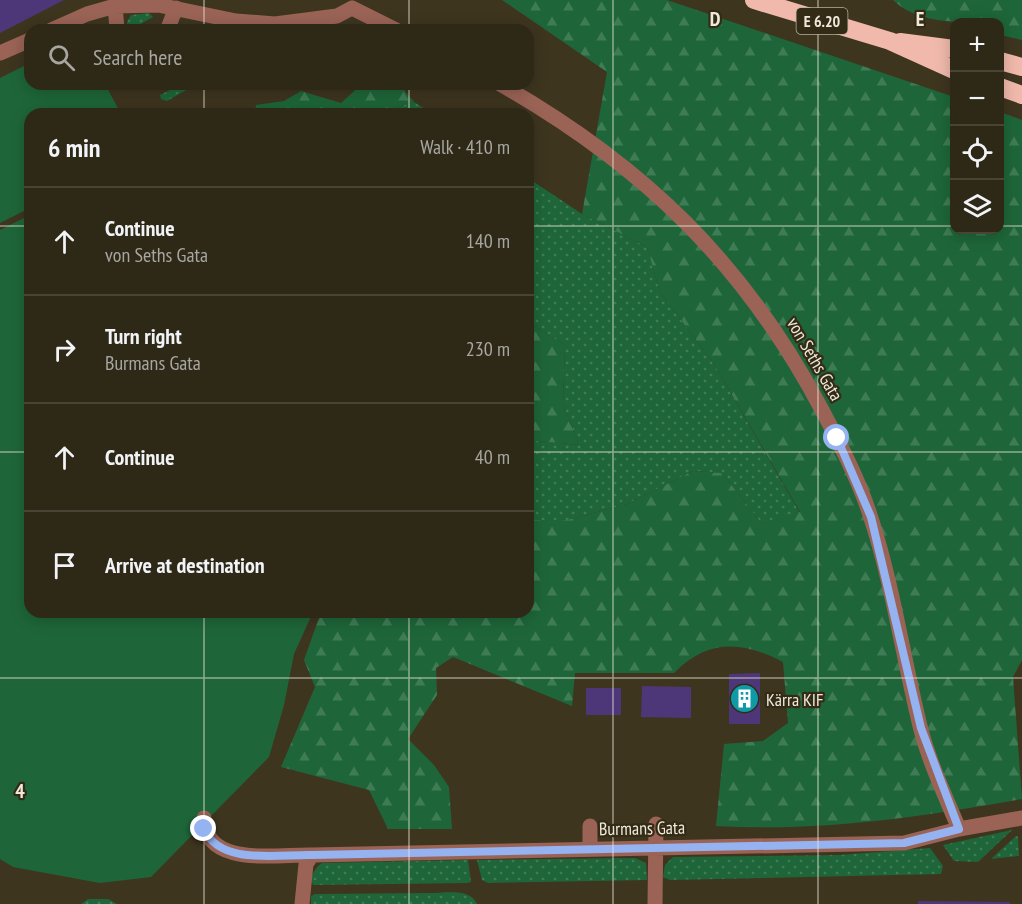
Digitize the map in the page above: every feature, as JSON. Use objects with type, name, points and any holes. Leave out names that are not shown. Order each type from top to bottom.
[{"type":"highway","name":"E 6.20","points":[[754,0],[890,41],[950,68]]},
{"type":"highway","name":"E 6.20","points":[[890,41],[950,48]]},
{"type":"highway","points":[[1004,62],[1022,67]]},
{"type":"highway","points":[[1004,89],[1022,95]]},
{"type":"street","points":[[64,24],[87,14],[115,6],[158,5],[176,8],[212,8],[276,24],[337,16],[353,4],[386,24]]},
{"type":"street","points":[[115,6],[117,24]]},
{"type":"street","points":[[170,24],[176,8]]},
{"type":"street","points":[[0,53],[24,43]]},
{"type":"street","name":"von Seths Gata","points":[[511,90],[534,103],[629,170],[676,210],[737,276],[780,335],[837,438],[871,517],[921,728],[959,829]]},
{"type":"street","name":"Burmans Gata","points":[[204,818],[208,840],[217,847],[236,854],[312,855],[904,843],[959,829],[1022,819]]},
{"type":"street","points":[[655,904],[656,824]]},
{"type":"street","points":[[590,826],[590,848]]},
{"type":"street","points":[[302,904],[306,864],[312,855]]},
{"type":"green space","points":[[502,0],[667,0],[950,96],[950,234],[1004,234],[1004,113],[1022,120],[1022,660],[1013,677],[1022,799],[870,822],[793,827],[716,826],[724,744],[763,741],[788,723],[783,662],[754,650],[726,646],[700,654],[674,673],[575,673],[572,706],[453,657],[436,668],[437,695],[408,739],[434,765],[449,787],[452,829],[388,829],[369,790],[281,767],[315,687],[304,660],[319,618],[534,618],[534,519],[567,520],[627,504],[693,471],[722,473],[762,524],[800,512],[714,364],[660,292],[647,247],[582,214],[607,72]]},
{"type":"green space","points":[[893,0],[1022,0],[1022,40],[1004,36],[1004,18],[950,18],[950,22],[943,21],[916,14]]},
{"type":"green space","points":[[149,13],[153,17],[141,24],[127,24],[131,15]]},
{"type":"green space","points":[[24,66],[24,90],[108,90],[118,108],[24,108],[24,211],[0,223],[0,78]]},
{"type":"green space","points":[[170,90],[186,90],[167,101],[161,99],[160,95]]},
{"type":"green space","points":[[355,90],[404,90],[414,102],[394,108],[256,108],[256,105],[284,101],[301,91],[341,103]]},
{"type":"green space","points":[[414,102],[424,108],[394,108]]},
{"type":"green space","points":[[534,182],[582,214],[647,247],[660,292],[714,364],[800,513],[762,524],[722,473],[693,471],[627,504],[567,520],[535,520],[534,441],[579,445],[563,404],[565,345],[534,327]]},
{"type":"green space","points":[[24,218],[24,618],[310,618],[294,654],[284,705],[269,757],[151,877],[100,883],[13,867],[0,859],[0,230]]},
{"type":"green space","points":[[534,327],[565,345],[563,404],[579,445],[534,441]]},
{"type":"green space","points":[[1012,830],[978,862],[954,861],[943,845]]},
{"type":"green space","points":[[1016,836],[1018,837],[1019,856],[991,859]]},
{"type":"green space","points":[[930,848],[943,866],[941,874],[670,880],[663,877],[665,865],[673,857],[840,855]]},
{"type":"green space","points":[[635,858],[646,863],[647,880],[488,883],[482,880],[477,860]]},
{"type":"green space","points":[[468,860],[471,882],[467,883],[313,885],[312,882],[313,873],[322,863]]},
{"type":"green space","points":[[464,893],[474,899],[477,904],[311,904],[311,896],[315,894]]},
{"type":"green space","points":[[88,899],[108,899],[117,904],[81,904]]},
{"type":"building","points":[[0,0],[64,0],[0,33]]},
{"type":"building","name":"Kärra KIF","points":[[760,673],[760,724],[729,724],[729,674]]},
{"type":"building","points":[[642,686],[691,687],[691,718],[641,717]]},
{"type":"building","points":[[586,688],[621,688],[621,715],[586,715]]},
{"type":"building","points":[[918,901],[1010,902],[1010,904],[918,904]]},
{"type":"place","name":"Kärra KIF","points":[[745,699]]},
{"type":"route","points":[[204,829],[208,840],[217,847],[236,854],[312,855],[904,843],[959,829],[921,728],[899,627],[871,517],[837,438]]}]
